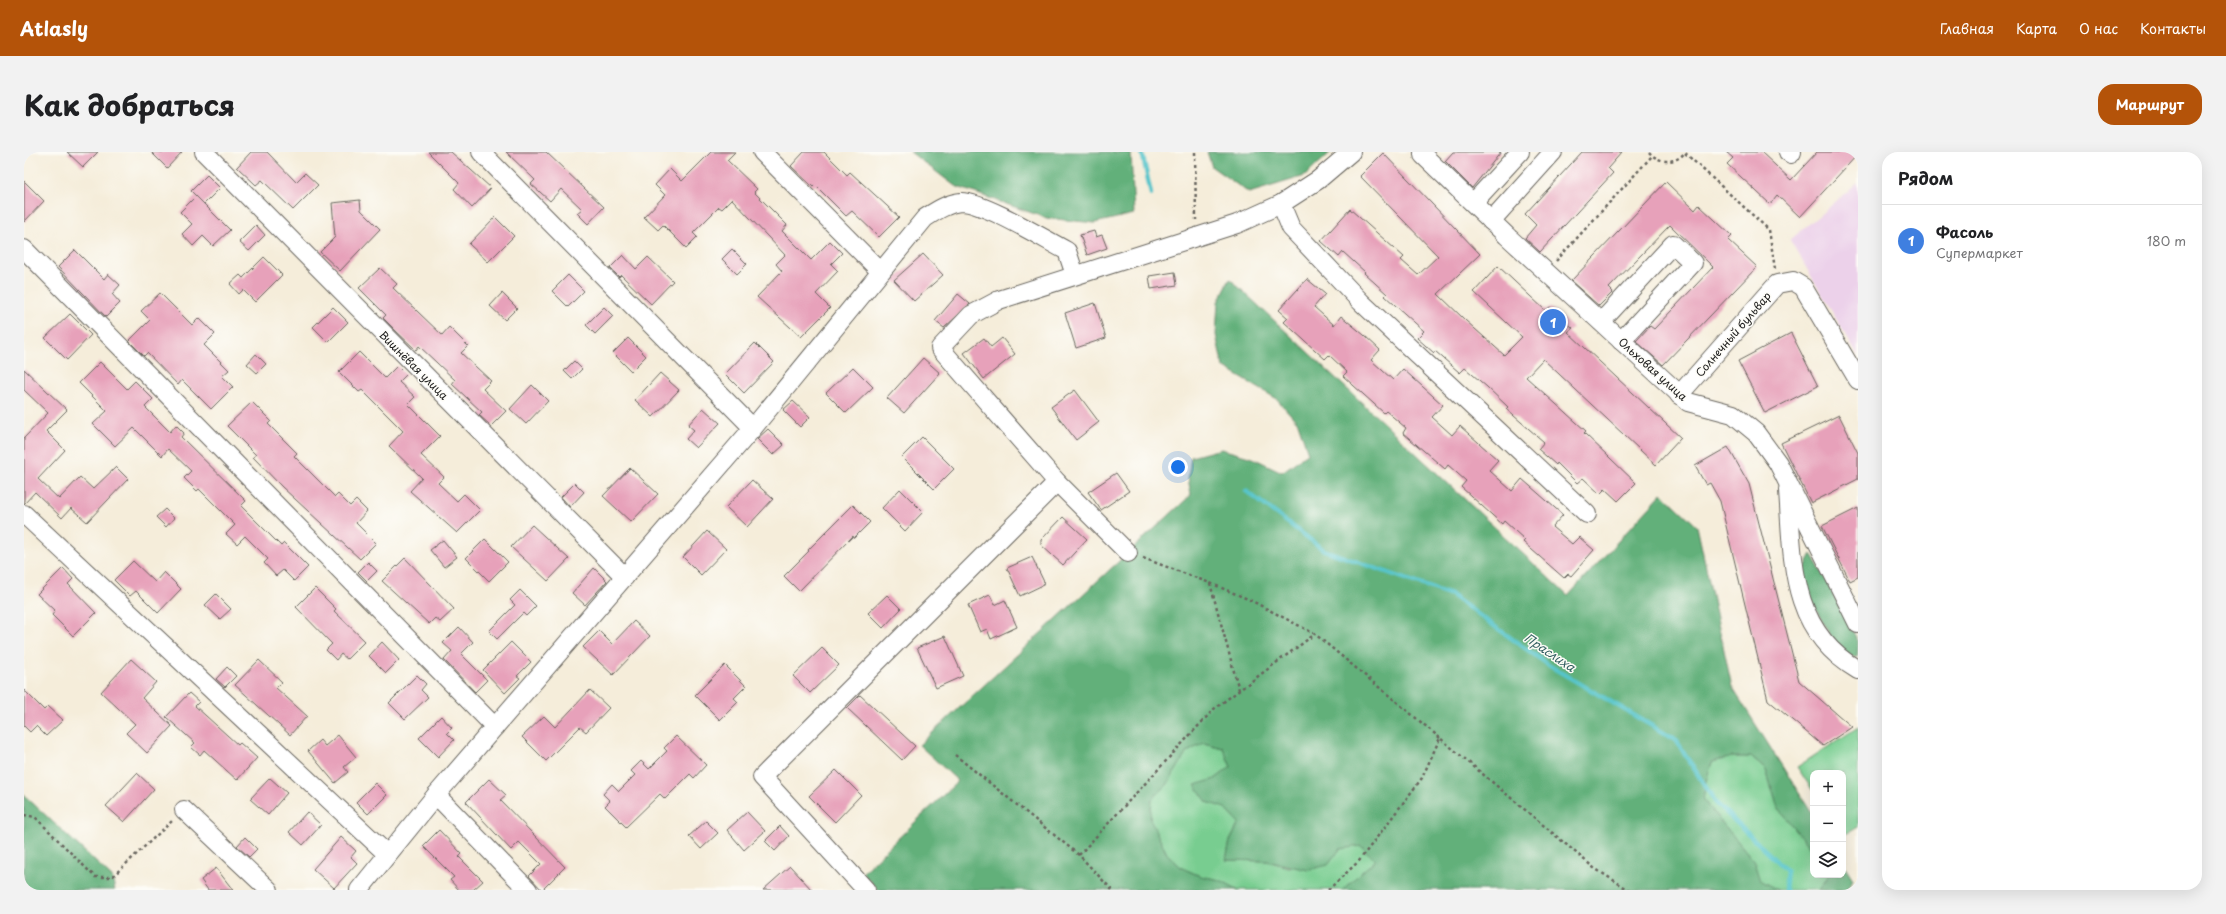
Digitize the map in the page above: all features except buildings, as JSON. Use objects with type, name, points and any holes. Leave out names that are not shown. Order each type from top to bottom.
[{"type":"street","name":"Вишнёвая улица","points":[[204,152],[625,577]]},
{"type":"street","points":[[481,152],[753,428]]},
{"type":"street","points":[[762,152],[880,271]]},
{"type":"street","points":[[1128,553],[1057,482],[940,348],[971,315],[999,300],[1237,224],[1281,204],[1318,180],[1351,152]]},
{"type":"street","name":"Ольховая улица","points":[[1423,152],[1423,155],[1491,221],[1688,402],[1733,414],[1756,433],[1778,462],[1858,624]]},
{"type":"street","points":[[1473,203],[1520,152]]},
{"type":"street","points":[[1491,221],[1553,152]]},
{"type":"street","points":[[1788,152],[1791,154],[1792,152]]},
{"type":"street","points":[[359,890],[436,795],[753,428],[880,271],[925,218],[942,207],[961,202],[978,204],[1067,251],[1075,275]]},
{"type":"street","points":[[1281,204],[1292,228],[1361,302],[1587,514]]},
{"type":"street","points":[[1601,322],[1673,244],[1693,263],[1621,341]]},
{"type":"street","points":[[24,248],[495,727]]},
{"type":"street","name":"Солнечный бульвар","points":[[1680,395],[1777,284],[1793,281],[1803,288],[1858,380]]},
{"type":"street","points":[[1787,481],[1794,571],[1800,600],[1816,630],[1840,659],[1858,670]]},
{"type":"street","points":[[866,890],[762,778],[1057,482]]},
{"type":"street","points":[[24,514],[387,854]]},
{"type":"street","points":[[436,795],[528,890]]},
{"type":"street","points":[[184,810],[269,890]]},
{"type":"path","points":[[1195,152],[1196,237]]},
{"type":"path","points":[[1649,152],[1652,156],[1668,162],[1676,160],[1685,152],[1769,230],[1777,284]]},
{"type":"path","points":[[1546,272],[1652,156]]},
{"type":"path","points":[[1128,553],[1210,583],[1250,600],[1315,634],[1594,868],[1629,890]]},
{"type":"path","points":[[1210,583],[1239,690]]},
{"type":"path","points":[[1079,855],[1214,709],[1315,634]]},
{"type":"path","points":[[1328,890],[1359,861],[1422,778],[1440,738]]},
{"type":"path","points":[[955,755],[1079,855],[1112,890]]},
{"type":"path","points":[[24,815],[35,817],[95,877],[112,877],[184,810]]},
{"type":"shaded area","points":[[1858,183],[1858,356],[1790,240]]},
{"type":"green space","points":[[910,152],[1131,152],[1134,214],[1095,223],[1046,218],[955,186]]},
{"type":"green space","points":[[1207,152],[1331,152],[1305,176],[1249,193],[1212,167]]},
{"type":"green space","points":[[1230,279],[1568,596],[1662,493],[1697,526],[1732,687],[1810,810],[1810,848],[1778,808],[1766,770],[1751,757],[1732,757],[1712,762],[1706,781],[1703,800],[1755,862],[1761,881],[1778,890],[1342,890],[1375,860],[1361,846],[1340,849],[1328,865],[1308,870],[1267,861],[1226,860],[1230,841],[1239,823],[1225,808],[1207,802],[1195,785],[1215,779],[1231,767],[1223,748],[1204,743],[1187,752],[1167,785],[1152,799],[1150,819],[1167,854],[1182,868],[1200,876],[1220,880],[1239,890],[878,890],[862,873],[958,781],[919,745],[1191,495],[1188,478],[1191,457],[1221,449],[1253,458],[1282,472],[1308,453],[1298,423],[1277,399],[1223,367],[1216,335],[1218,302]]},
{"type":"green space","points":[[1812,554],[1858,641],[1857,657],[1847,656],[1835,643],[1816,609],[1805,580],[1805,569]]},
{"type":"green space","points":[[1858,727],[1858,827],[1846,834],[1846,770],[1810,770],[1810,786],[1797,767]]},
{"type":"green space","points":[[1204,743],[1223,748],[1231,767],[1215,779],[1207,802],[1225,808],[1239,823],[1230,841],[1226,860],[1267,861],[1288,867],[1328,865],[1340,849],[1361,845],[1375,860],[1342,890],[1239,890],[1220,880],[1200,876],[1182,868],[1167,854],[1150,819],[1152,799],[1167,785],[1187,752]]},
{"type":"green space","points":[[1732,757],[1751,757],[1766,770],[1778,808],[1810,848],[1810,878],[1827,878],[1819,890],[1778,890],[1760,881],[1755,862],[1703,800],[1706,781],[1712,762]]},
{"type":"green space","points":[[24,795],[112,877],[115,890],[24,890]]},
{"type":"green space","points":[[1846,868],[1853,879],[1848,890],[1819,890],[1827,878],[1846,878]]},
{"type":"waterway","name":"Праслиха","points":[[1142,152],[1151,194]]},
{"type":"waterway","name":"Праслиха","points":[[1246,491],[1324,550],[1451,595],[1550,666],[1676,740],[1716,803],[1787,871],[1785,890]]},
{"type":"place","name":"Фасоль","points":[[1553,322]]}]
